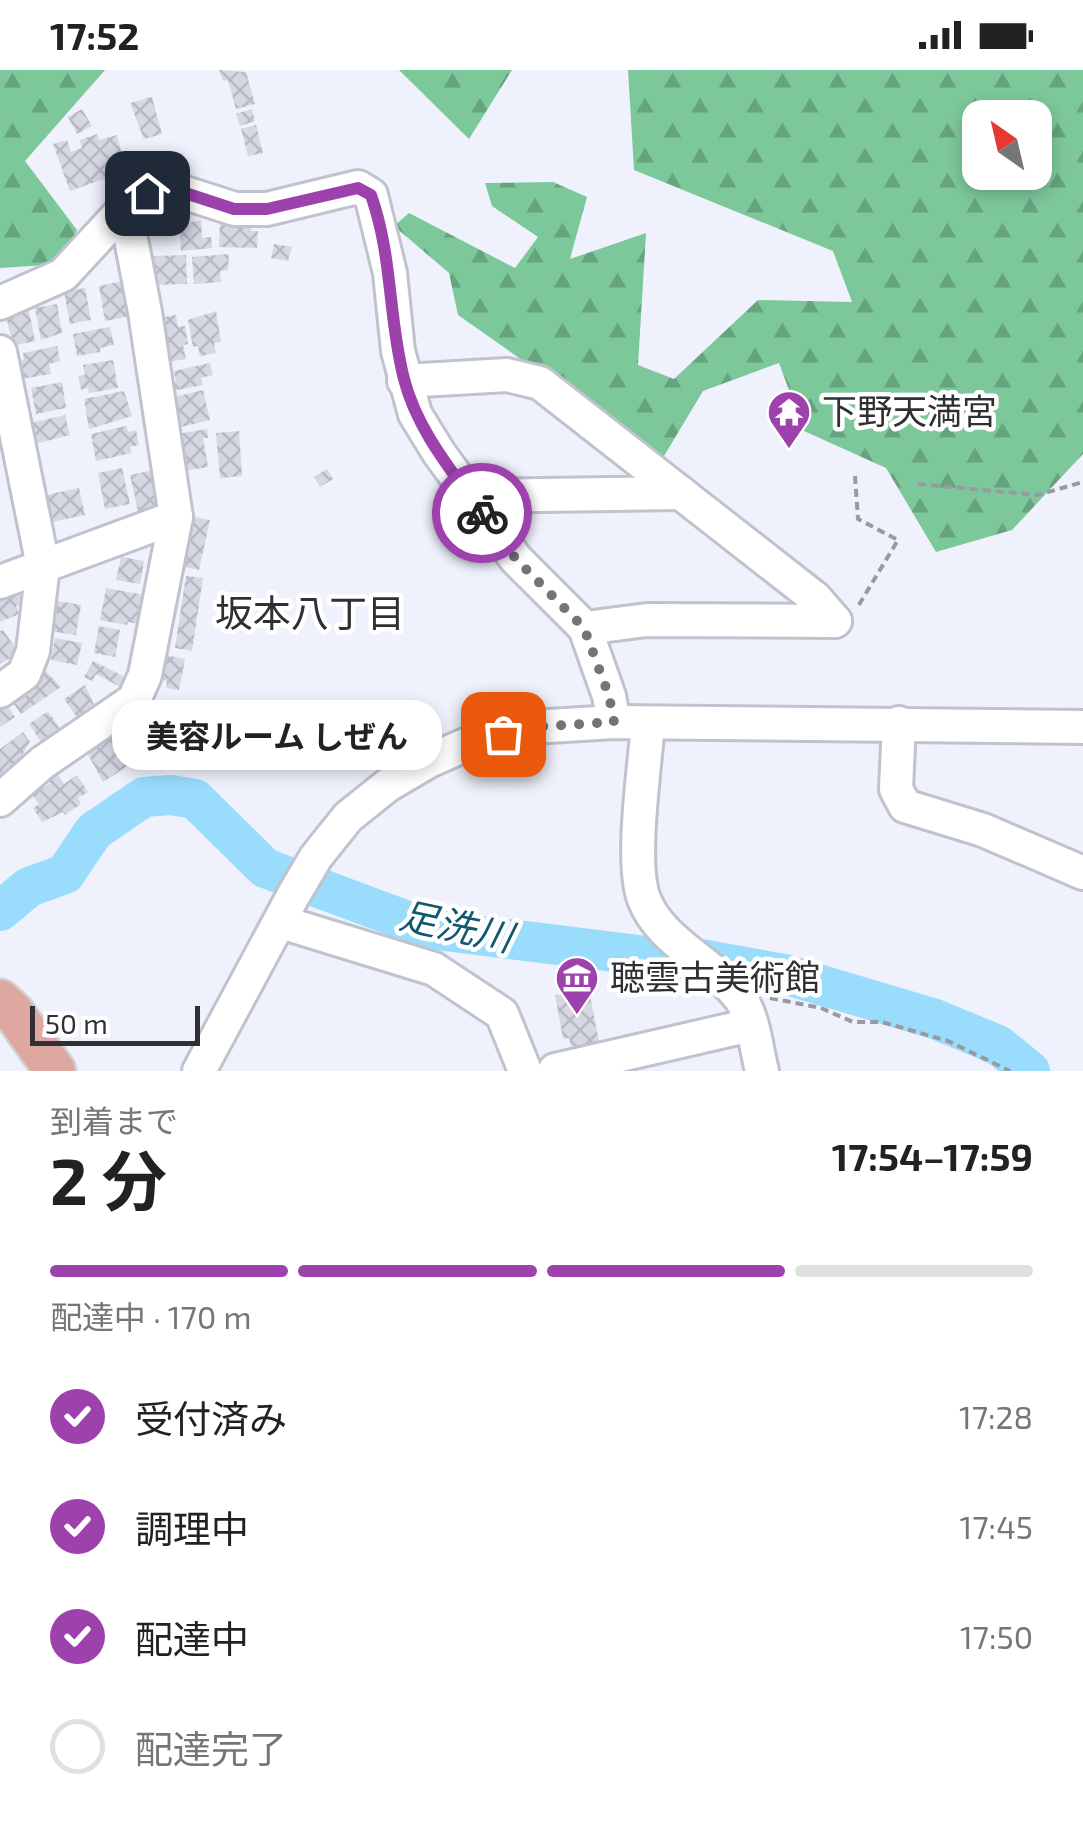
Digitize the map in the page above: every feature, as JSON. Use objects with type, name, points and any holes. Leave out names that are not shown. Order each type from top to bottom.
[{"type":"main road","points":[[0,1000],[14,1012],[54,1071]]},
{"type":"street","points":[[0,303],[63,275],[125,208],[147,193],[179,191],[234,209],[267,209],[358,188],[371,195],[390,272],[404,381],[416,414],[516,559],[584,628],[609,696],[614,722]]},
{"type":"street","points":[[0,800],[42,764],[134,700],[145,675],[176,517],[125,208]]},
{"type":"street","points":[[0,352],[42,566],[33,651],[24,674],[0,691]]},
{"type":"street","points":[[404,381],[506,375],[540,383],[815,598],[835,621]]},
{"type":"street","points":[[470,496],[681,493]]},
{"type":"street","points":[[0,582],[176,517]]},
{"type":"street","points":[[584,628],[648,620],[835,621]]},
{"type":"street","points":[[200,1071],[316,857],[348,817],[388,785],[474,741],[533,727],[614,722],[1083,726]]},
{"type":"street","points":[[648,723],[637,869],[644,900],[660,926],[746,1012],[762,1071]]},
{"type":"street","points":[[899,723],[896,790],[906,806],[983,830],[1083,874]]},
{"type":"street","points":[[287,909],[434,969],[502,1014],[525,1071]]},
{"type":"street","points":[[555,1070],[667,1058],[746,1012]]},
{"type":"path","points":[[835,621],[850,620],[898,540],[858,519],[855,476]]},
{"type":"path","points":[[918,484],[1038,495],[1083,482]]},
{"type":"path","points":[[746,1012],[771,998],[821,1008],[854,1022],[882,1022],[948,1041],[1010,1071]]},
{"type":"green space","points":[[0,70],[105,70],[25,161],[77,230],[61,264],[0,268]]},
{"type":"green space","points":[[399,70],[512,70],[469,139]]},
{"type":"green space","points":[[628,70],[1083,70],[1083,454],[1012,530],[936,552],[886,468],[804,431],[779,363],[703,391],[658,466],[593,410],[458,315],[449,273],[394,226],[409,213],[515,268],[538,237],[492,206],[485,183],[553,182],[587,197],[570,259],[646,233],[638,365],[674,379],[758,300],[852,302],[833,251],[634,170]]},
{"type":"building","points":[[219,70],[246,72],[255,104],[236,109],[228,80],[223,81]]},
{"type":"building","points":[[152,97],[162,134],[144,139],[130,103]]},
{"type":"building","points":[[82,109],[92,126],[77,134],[68,117]]},
{"type":"building","points":[[252,109],[255,121],[240,126],[236,114]]},
{"type":"building","points":[[256,125],[263,153],[248,156],[241,129]]},
{"type":"building","points":[[97,134],[99,140],[117,135],[126,171],[70,191],[53,144],[67,140],[71,152],[82,148],[80,140]]},
{"type":"building","points":[[220,219],[251,220],[251,231],[258,231],[257,248],[219,247]]},
{"type":"building","points":[[201,220],[202,238],[211,237],[212,248],[181,251],[179,225]]},
{"type":"building","points":[[274,244],[292,247],[288,261],[271,258]]},
{"type":"building","points":[[229,254],[228,270],[220,271],[221,282],[194,284],[192,257]]},
{"type":"building","points":[[186,255],[187,284],[154,285],[153,256]]},
{"type":"building","points":[[123,281],[131,316],[105,321],[99,286]]},
{"type":"building","points":[[85,288],[91,320],[70,324],[64,292]]},
{"type":"building","points":[[57,304],[62,333],[41,340],[35,308]]},
{"type":"building","points":[[29,311],[35,341],[13,346],[6,316]]},
{"type":"building","points":[[216,311],[221,342],[214,343],[216,353],[200,356],[198,346],[193,347],[188,320]]},
{"type":"building","points":[[176,315],[178,327],[185,326],[186,359],[163,363],[155,319]]},
{"type":"building","points":[[110,327],[114,345],[77,356],[73,334]]},
{"type":"building","points":[[57,346],[60,361],[49,364],[51,374],[21,379],[17,361],[24,360],[23,353]]},
{"type":"building","points":[[113,360],[118,388],[89,393],[88,388],[81,390],[78,376],[85,375],[83,365]]},
{"type":"building","points":[[210,363],[213,375],[201,378],[203,385],[172,391],[170,383],[176,382],[174,371]]},
{"type":"building","points":[[62,382],[66,408],[36,414],[31,388]]},
{"type":"building","points":[[203,390],[210,420],[177,428],[170,398]]},
{"type":"building","points":[[124,391],[132,416],[89,429],[84,399]]},
{"type":"building","points":[[65,415],[70,435],[35,444],[30,423]]},
{"type":"building","points":[[126,426],[128,432],[136,430],[139,445],[130,447],[132,453],[96,461],[91,434]]},
{"type":"building","points":[[207,429],[208,438],[203,438],[208,467],[183,471],[177,434]]},
{"type":"building","points":[[239,431],[242,476],[220,478],[216,433]]},
{"type":"building","points":[[122,468],[130,504],[105,509],[98,473]]},
{"type":"building","points":[[327,469],[333,479],[320,487],[314,477]]},
{"type":"building","points":[[154,470],[161,507],[138,511],[130,475]]},
{"type":"building","points":[[79,488],[85,515],[47,523],[41,496]]},
{"type":"building","points":[[194,517],[210,520],[199,570],[184,567]]},
{"type":"building","points":[[121,557],[144,561],[140,584],[116,580]]},
{"type":"building","points":[[186,576],[203,578],[192,651],[175,648]]},
{"type":"building","points":[[18,586],[24,602],[16,606],[19,614],[0,622],[0,593]]},
{"type":"building","points":[[106,588],[145,595],[140,624],[100,620]]},
{"type":"building","points":[[53,600],[81,605],[76,635],[49,631],[57,612],[51,611]]},
{"type":"building","points":[[99,626],[120,630],[115,657],[94,653]]},
{"type":"building","points":[[0,631],[19,653],[0,664]]},
{"type":"building","points":[[55,638],[82,643],[77,665],[51,660]]},
{"type":"building","points":[[161,654],[185,659],[179,690],[166,688],[167,681],[156,679]]},
{"type":"building","points":[[93,661],[127,678],[122,688],[96,674],[92,681],[84,677]]},
{"type":"building","points":[[40,665],[61,687],[21,714],[9,697],[41,675],[37,668]]},
{"type":"building","points":[[85,685],[96,709],[79,720],[64,699]]},
{"type":"building","points":[[4,702],[15,717],[0,727],[0,705]]},
{"type":"building","points":[[48,711],[60,729],[41,742],[29,724]]},
{"type":"building","points":[[126,725],[141,752],[128,760],[131,764],[103,782],[85,749]]},
{"type":"building","points":[[23,732],[30,742],[19,760],[0,774],[0,749]]},
{"type":"building","points":[[57,773],[64,784],[77,775],[88,792],[78,798],[81,804],[65,815],[63,812],[42,822],[33,808],[39,804],[32,795]]},
{"type":"building","points":[[589,990],[599,1042],[571,1047],[569,1038],[563,1039],[555,995]]},
{"type":"waterway","name":"足洗川","points":[[0,911],[29,887],[65,874],[94,831],[144,797],[171,795],[195,799],[265,868],[429,929],[663,958],[701,959],[784,974],[935,1019],[998,1045],[1030,1071]]},
{"type":"way so far","points":[[482,513],[516,559],[584,628],[609,696],[614,722],[533,727],[503,734]]},
{"type":"place","name":"下野天満宮","points":[[789,450]]},
{"type":"place","name":"美容ルーム しぜん","points":[[503,734]]},
{"type":"place","name":"聴雲古美術館","points":[[577,1016]]},
{"type":"district","name":"坂本八丁目","points":[[310,614]]},
{"type":"route","points":[[147,193],[179,191],[234,209],[267,209],[358,188],[371,195],[390,272],[404,381],[416,414],[439,453],[482,513]]}]
